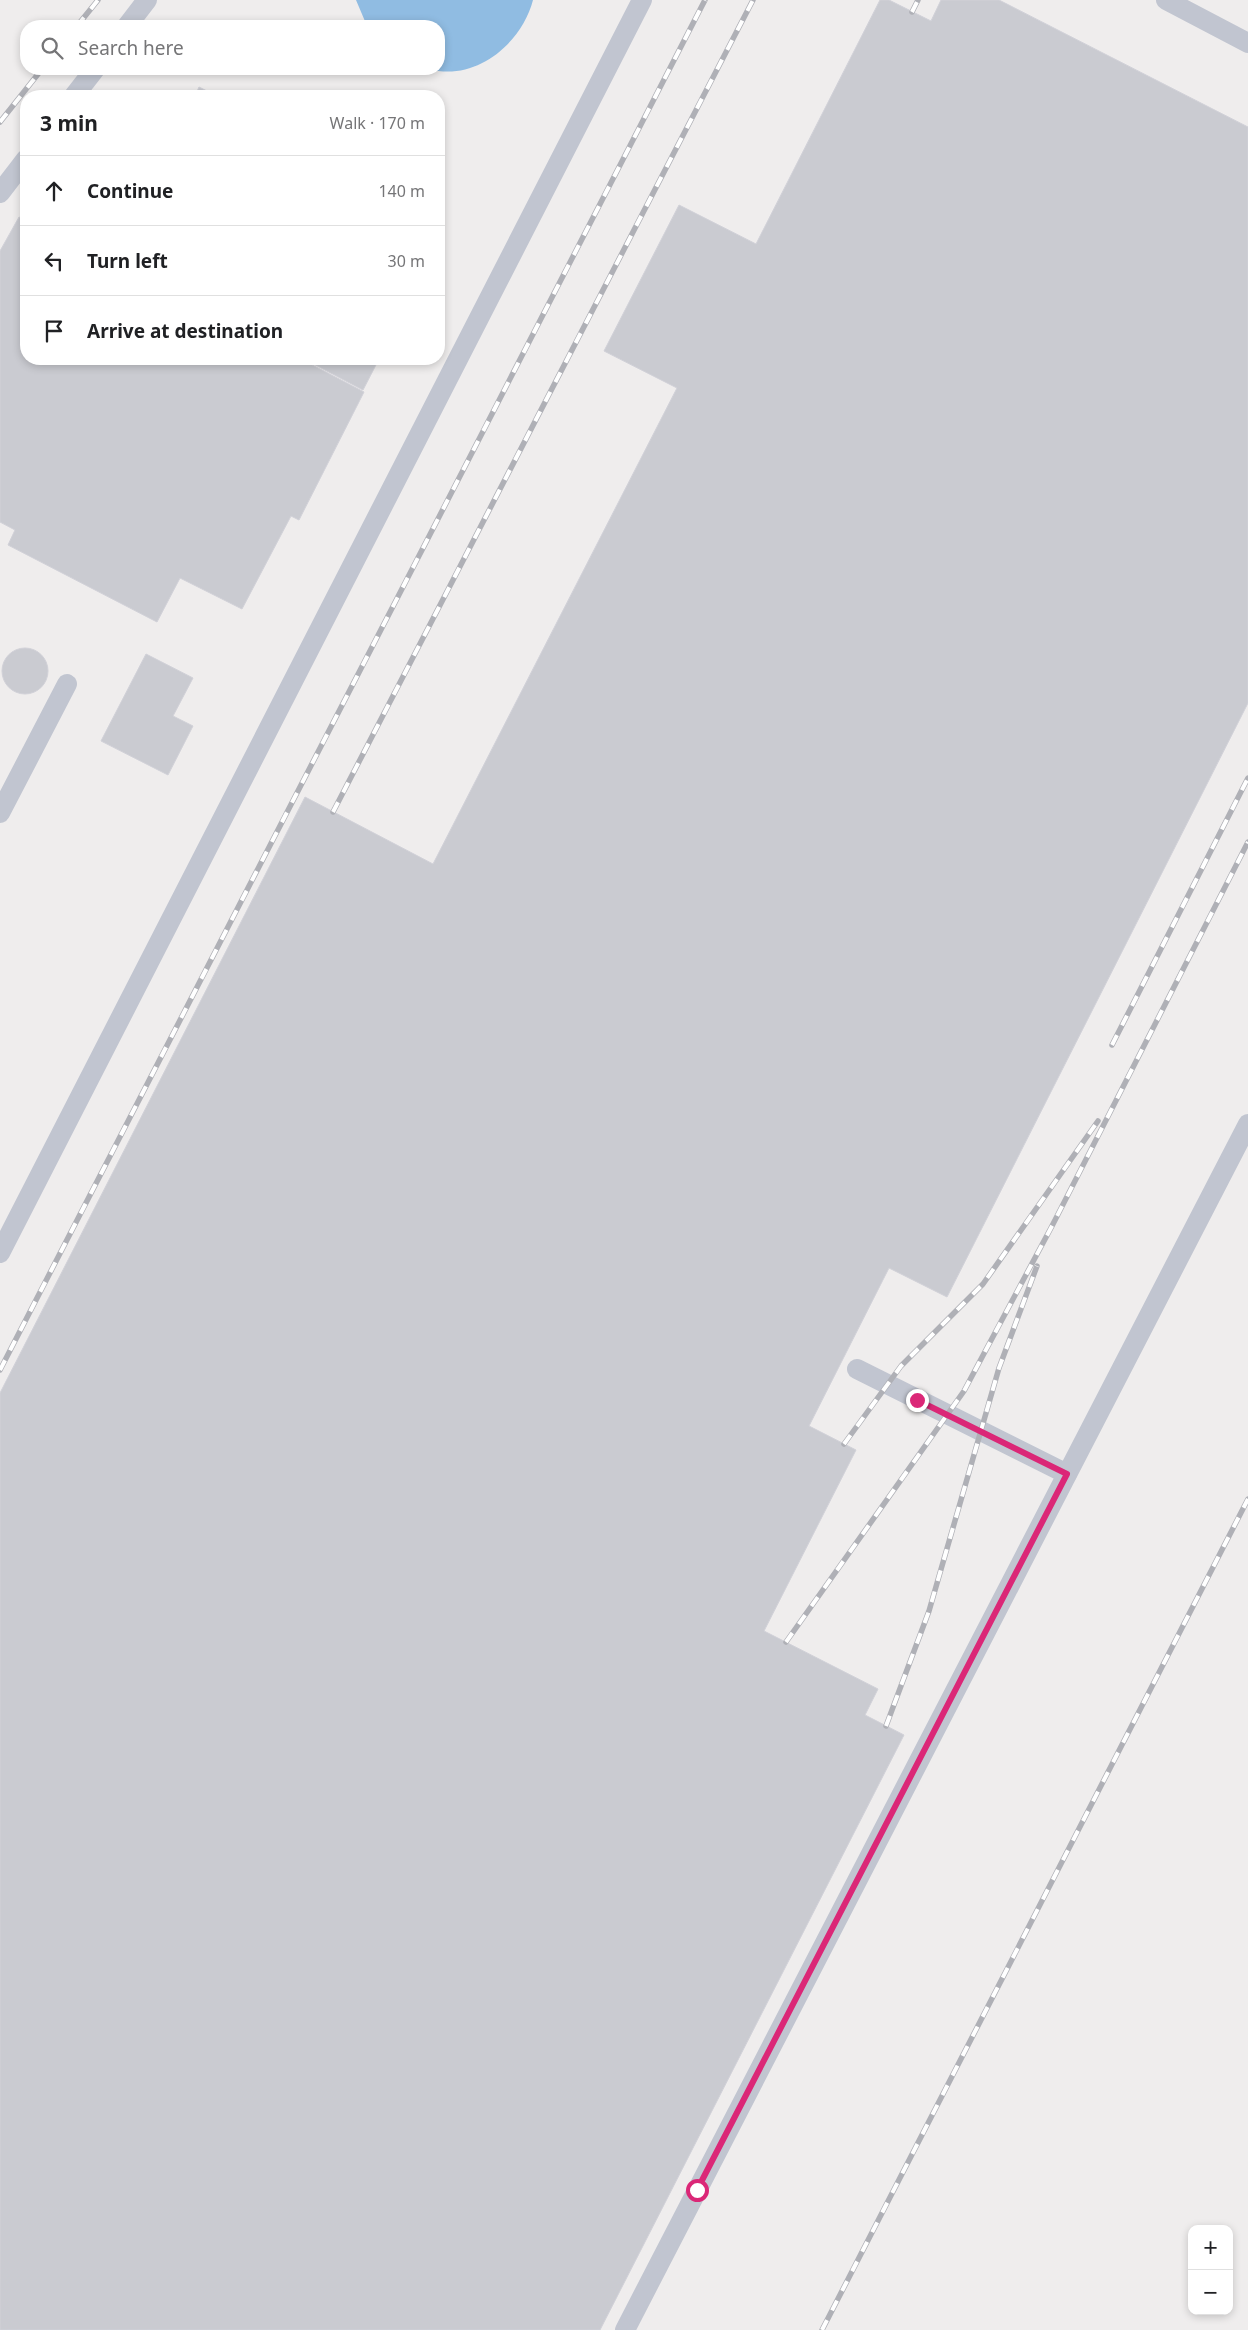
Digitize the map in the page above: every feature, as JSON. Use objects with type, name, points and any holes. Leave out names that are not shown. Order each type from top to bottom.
[{"type":"lane","points":[[132,20],[147,0]]},
{"type":"lane","points":[[0,1252],[642,0]]},
{"type":"lane","points":[[1166,0],[1248,43]]},
{"type":"lane","points":[[79,90],[90,75]]},
{"type":"lane","points":[[0,193],[20,167]]},
{"type":"lane","points":[[0,813],[67,684]]},
{"type":"lane","points":[[625,2330],[1248,1124]]},
{"type":"lane","points":[[857,1369],[1067,1474]]},
{"type":"water","points":[[356,0],[533,0],[519,31],[508,44],[494,56],[464,70],[445,72],[445,20],[364,20]]},
{"type":"building","points":[[880,0],[889,0],[931,21],[941,0],[999,0],[1248,127],[1248,703],[947,1297],[889,1268],[809,1426],[856,1450],[764,1631],[878,1689],[865,1715],[904,1735],[600,2330],[0,2330],[0,1393],[305,797],[433,864],[677,388],[604,351],[679,205],[756,244]]},
{"type":"building","points":[[20,217],[20,365],[312,365],[364,392],[299,520],[291,516],[242,609],[180,578],[157,622],[8,545],[15,530],[0,522],[0,251]]},
{"type":"building","points":[[315,365],[376,365],[363,390]]},
{"type":"building","points":[[25,648],[38,652],[44,658],[48,671],[44,684],[38,690],[25,694],[12,690],[6,684],[2,671],[6,658],[12,652]]},
{"type":"building","points":[[146,654],[193,678],[173,716],[193,726],[168,775],[101,741]]},
{"type":"railway","points":[[82,20],[98,0]]},
{"type":"railway","points":[[0,1370],[705,0]]},
{"type":"railway","points":[[333,812],[753,0]]},
{"type":"railway","points":[[912,12],[918,0]]},
{"type":"railway","points":[[25,90],[37,75]]},
{"type":"railway","points":[[0,122],[20,97]]},
{"type":"railway","points":[[1112,1045],[1248,778]]},
{"type":"railway","points":[[786,1642],[964,1391],[1052,1226],[1248,842]]},
{"type":"railway","points":[[844,1444],[901,1366],[983,1284],[1098,1121]]},
{"type":"railway","points":[[886,1726],[929,1611],[999,1368],[1037,1266]]},
{"type":"railway","points":[[822,2330],[1248,1499]]},
{"type":"route","points":[[697,2190],[1067,1474],[917,1400]]}]
